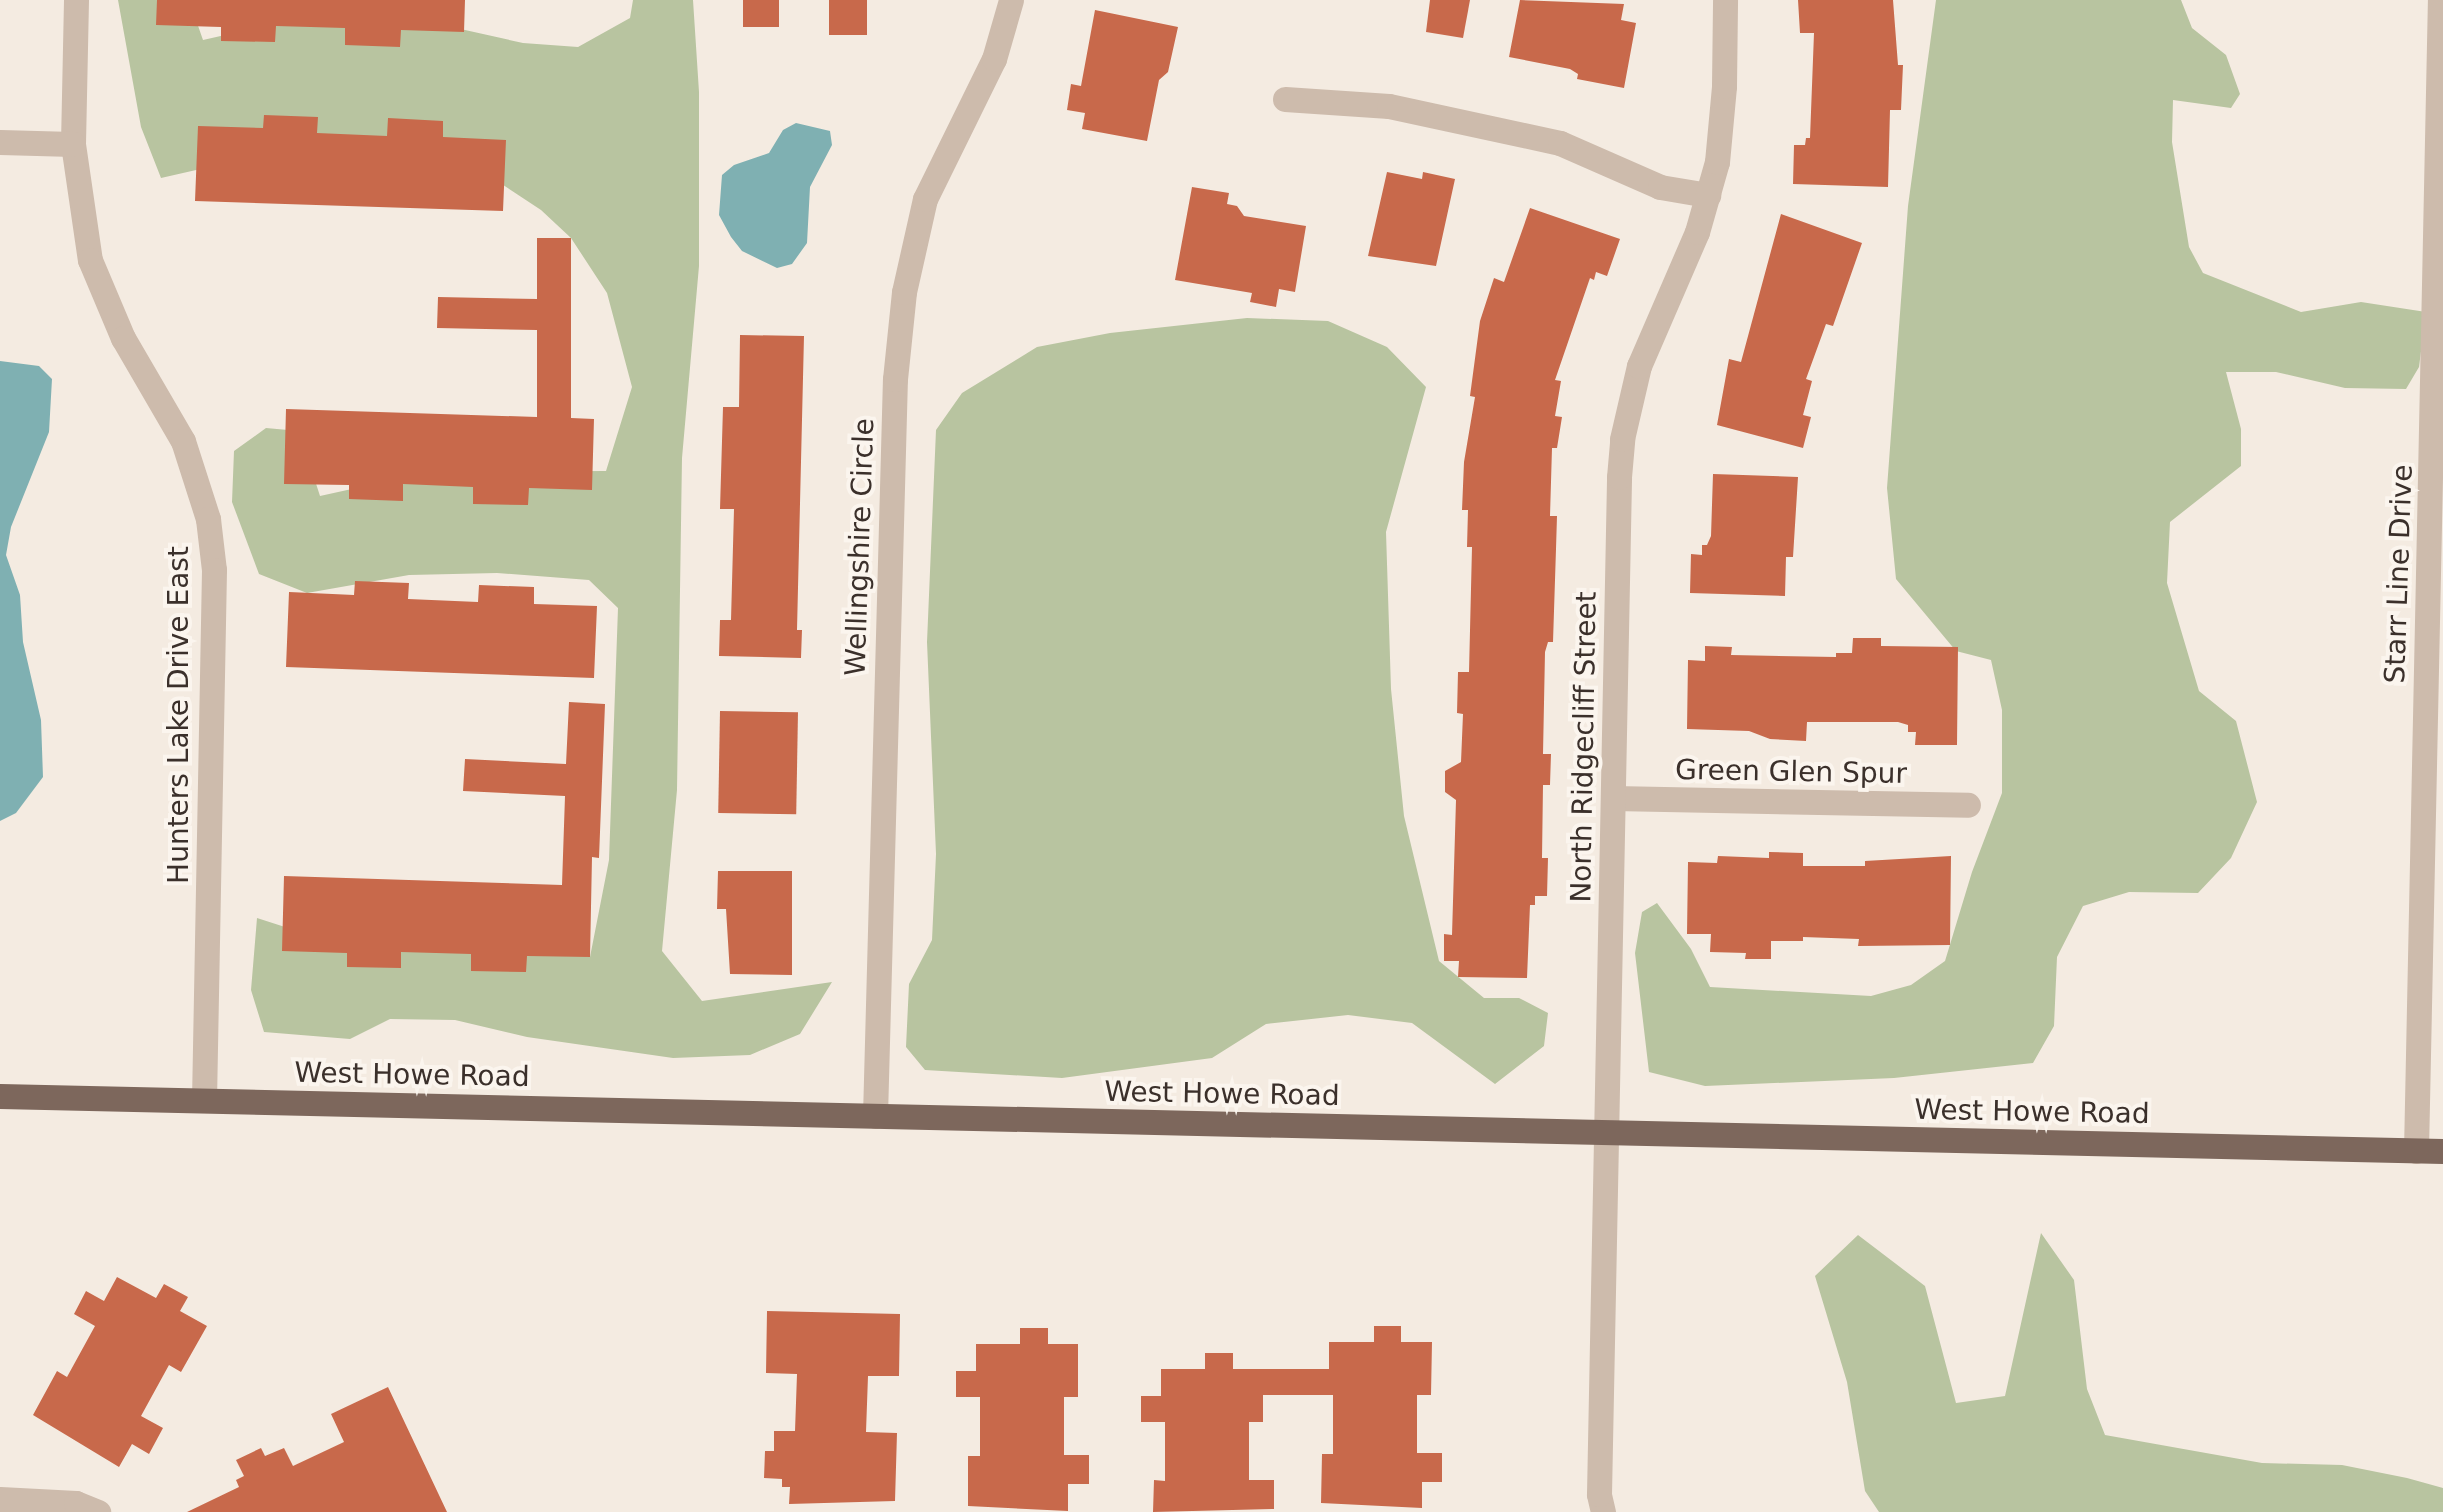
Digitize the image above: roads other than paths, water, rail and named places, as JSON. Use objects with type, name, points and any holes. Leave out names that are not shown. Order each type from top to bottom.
[{"type":"main road","name":"West Howe Road","points":[[0,1096],[2443,1151]]},
{"type":"street","name":"Hunters Lake Drive East","points":[[76,0],[73,144],[90,260],[98,286],[183,441],[208,519],[214,570],[204,1100]]},
{"type":"street","name":"Wellingshire Circle","points":[[875,1116],[895,380],[904,292],[925,199],[994,59],[1010,0]]},
{"type":"street","name":"North Ridgecliff Street","points":[[1603,1512],[1599,1494],[1622,439],[1640,366],[1685,262],[1717,162],[1724,86],[1725,0]]},
{"type":"street","name":"Starr Line Drive","points":[[2416,1151],[2440,0]]},
{"type":"street","points":[[1286,99],[1389,106],[1560,143],[1660,187],[1708,194]]},
{"type":"street","points":[[0,142],[73,144]]},
{"type":"street","name":"Green Glen Spur","points":[[1613,798],[1968,805]]},
{"type":"street","points":[[0,1498],[76,1504],[98,1512]]},
{"type":"water","points":[[796,123],[830,131],[832,145],[810,187],[807,243],[792,264],[777,268],[742,251],[731,237],[719,215],[722,175],[734,165],[769,153],[783,130]]},
{"type":"water","points":[[0,361],[39,366],[52,379],[49,432],[11,527],[6,555],[20,595],[23,642],[41,720],[43,777],[16,813],[0,821]]}]
